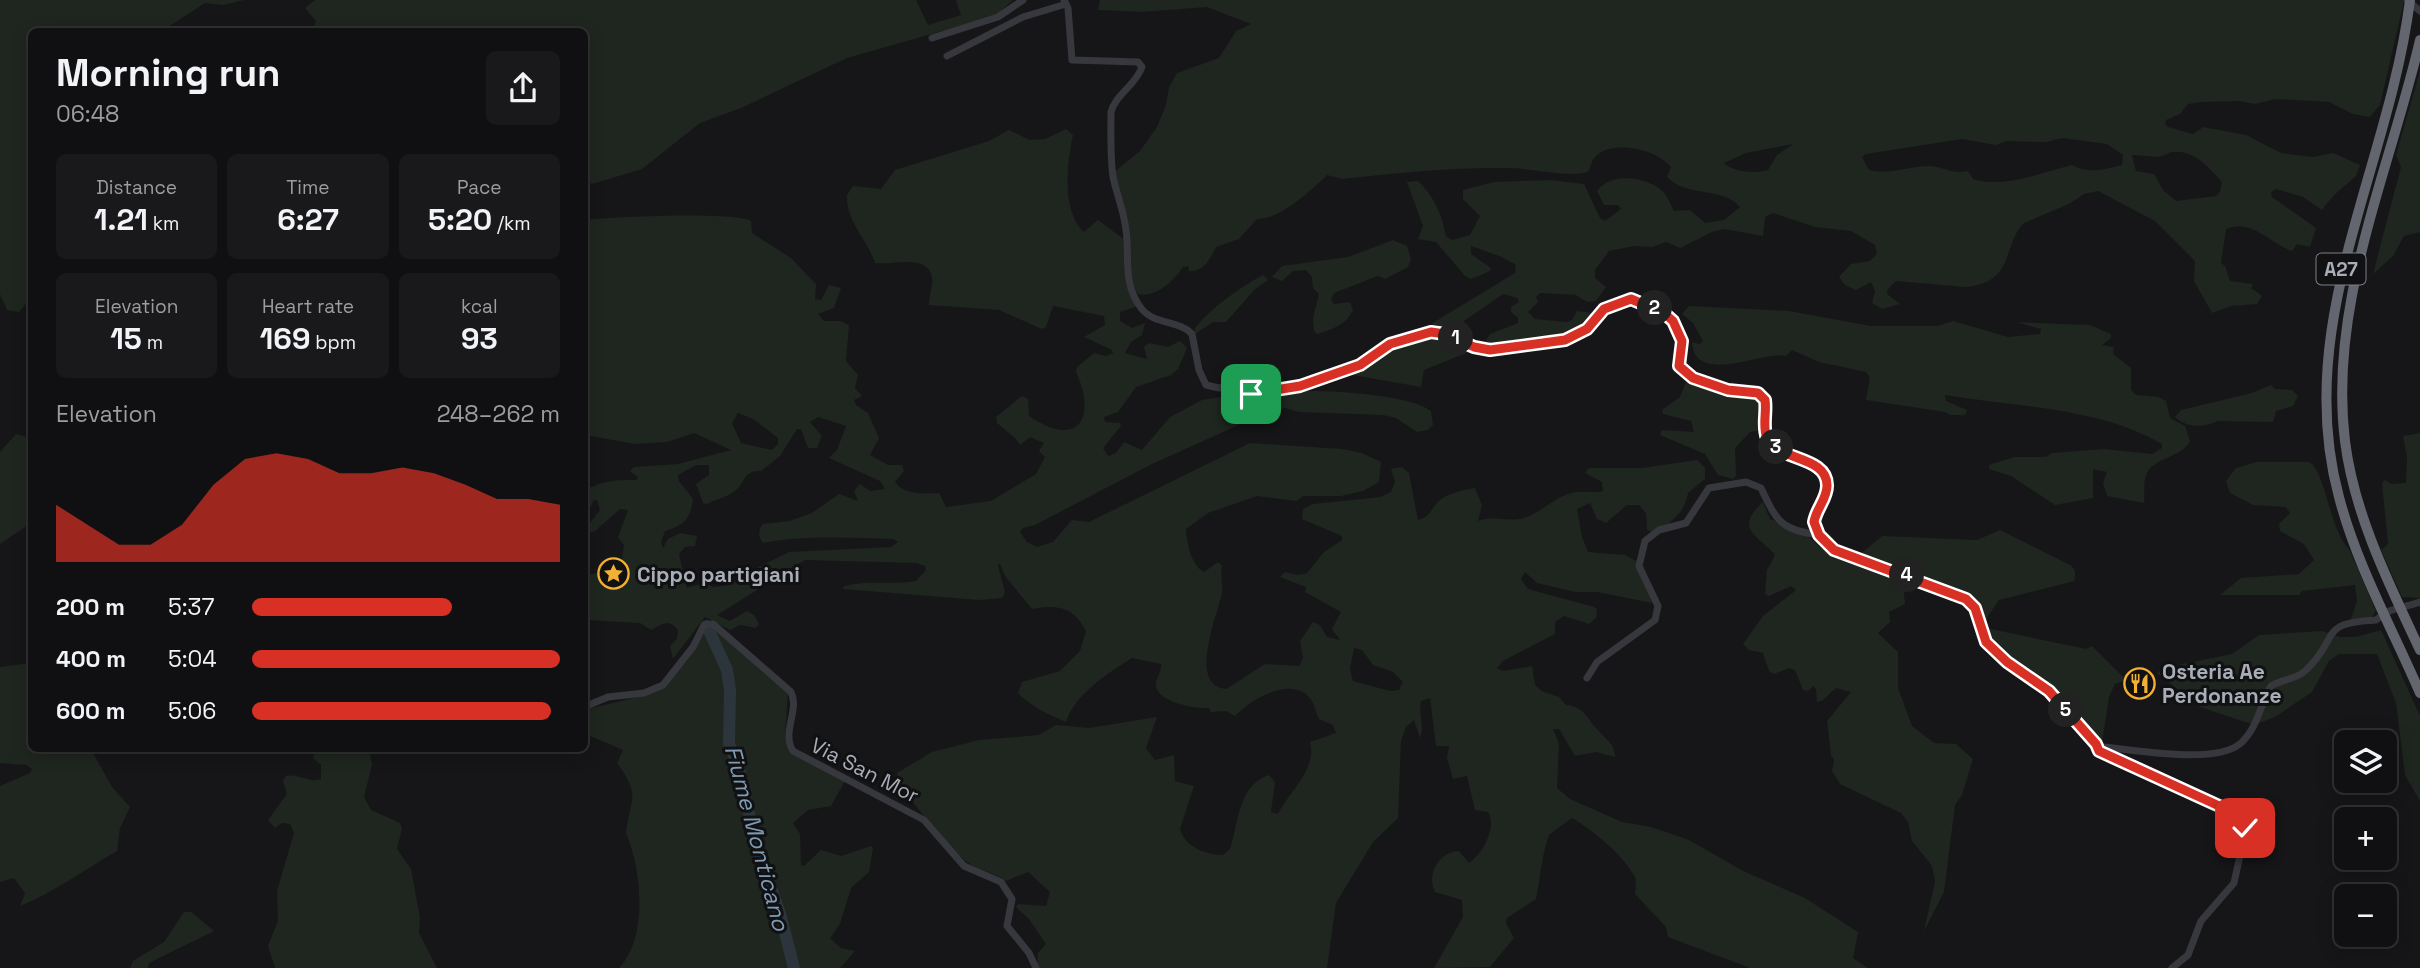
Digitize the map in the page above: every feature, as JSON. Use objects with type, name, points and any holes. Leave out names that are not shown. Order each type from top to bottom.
[{"type":"highway","name":"A27","points":[[2409,0],[2378,138],[2340,273],[2330,330],[2326,405],[2338,496],[2354,543],[2420,693]]},
{"type":"highway","name":"A27","points":[[2418,646],[2362,514],[2345,442],[2342,404],[2346,331],[2365,240],[2420,40]]},
{"type":"street","points":[[932,38],[998,17],[1023,0]]},
{"type":"street","points":[[2409,0],[2420,12]]},
{"type":"street","points":[[947,56],[1023,17],[1065,2],[1072,60],[1083,63],[1138,62],[1142,67],[1134,85],[1115,103],[1111,112],[1113,173],[1126,227],[1128,274],[1140,307],[1155,320],[1181,326],[1192,334],[1199,370],[1206,385],[1219,388],[1230,386],[1251,394],[1300,386],[1360,365],[1390,344],[1431,332],[1445,334],[1474,347],[1490,350],[1565,340],[1587,329],[1611,305],[1636,300],[1664,313],[1676,326],[1682,341],[1678,362],[1682,370],[1699,381],[1758,393],[1765,400],[1766,434],[1770,443],[1813,464],[1825,477],[1826,490],[1814,522],[1819,535],[1843,555],[1901,573],[1966,599],[1975,608],[1986,642],[2007,662],[2049,691],[2096,744],[2099,751],[2243,818],[2245,832],[2234,883],[2202,921],[2188,955],[2172,968]]},
{"type":"street","points":[[1587,678],[1597,662],[1655,620],[1658,606],[1639,566],[1645,541],[1659,530],[1686,523],[1709,488],[1746,482],[1761,488],[1776,519],[1795,531],[1819,535]]},
{"type":"street","points":[[2096,744],[2103,747],[2199,756],[2227,751],[2240,744],[2251,730],[2271,686],[2304,672],[2321,653],[2334,629],[2344,623],[2376,620],[2384,611],[2420,602]]},
{"type":"street","name":"Via San Mor","points":[[588,705],[608,697],[644,693],[663,685],[693,647],[704,625],[713,625],[793,695],[789,742],[793,751],[924,820],[964,866],[1006,886],[1012,900],[1007,926],[1029,953],[1035,968]]},
{"type":"shaded area","points":[[0,0],[244,0],[223,5],[205,3],[167,28],[28,28],[28,301],[19,312],[7,310],[0,294]]},
{"type":"shaded area","points":[[315,0],[916,0],[928,25],[961,15],[956,0],[1013,0],[995,16],[847,58],[741,108],[700,123],[642,169],[592,184],[588,182],[588,28],[312,28],[316,21],[305,8]]},
{"type":"shaded area","points":[[1100,0],[2404,1],[2380,105],[2370,117],[2353,114],[2329,102],[2275,99],[2255,104],[2238,101],[2188,104],[2180,114],[2166,120],[2168,127],[2193,134],[2203,127],[2246,135],[2281,153],[2313,157],[2333,153],[2360,165],[2356,176],[2322,210],[2303,197],[2276,189],[2271,192],[2272,197],[2316,228],[2310,247],[2297,244],[2292,251],[2252,229],[2235,226],[2226,229],[2221,263],[2225,266],[2230,281],[2253,284],[2251,288],[2262,296],[2257,304],[2231,306],[2212,313],[2194,281],[2195,261],[2155,221],[2098,191],[2084,194],[2069,204],[2024,223],[2017,232],[2000,271],[1993,278],[1965,287],[1896,281],[1887,294],[1900,304],[1882,309],[1872,303],[1875,291],[1871,282],[1856,290],[1845,285],[1839,277],[1851,264],[1870,261],[1877,254],[1875,245],[1851,231],[1815,227],[1773,213],[1765,217],[1763,236],[1724,229],[1680,248],[1666,242],[1653,247],[1634,246],[1609,251],[1595,270],[1595,278],[1606,287],[1596,301],[1587,302],[1576,295],[1540,293],[1536,297],[1538,302],[1528,312],[1535,319],[1567,322],[1572,320],[1577,311],[1593,313],[1587,326],[1551,339],[1482,347],[1490,334],[1518,323],[1518,318],[1511,312],[1511,307],[1519,302],[1517,298],[1503,294],[1451,330],[1431,324],[1515,273],[1516,265],[1471,246],[1471,254],[1491,268],[1490,271],[1471,279],[1465,276],[1436,242],[1418,239],[1423,226],[1407,182],[1418,181],[1429,193],[1440,213],[1446,236],[1452,240],[1470,235],[1480,216],[1463,199],[1463,190],[1494,182],[1550,180],[1584,184],[1600,218],[1605,221],[1621,209],[1618,205],[1604,205],[1597,191],[1610,181],[1626,178],[1652,184],[1664,193],[1674,211],[1690,210],[1705,223],[1724,220],[1740,207],[1724,196],[1684,188],[1675,183],[1667,177],[1671,167],[1664,161],[1634,148],[1612,148],[1602,152],[1594,159],[1588,172],[1578,174],[1488,168],[1342,179],[1327,175],[1285,210],[1257,219],[1239,239],[1216,247],[1203,267],[1189,271],[1188,266],[1183,267],[1175,278],[1158,291],[1138,294],[1133,286],[1114,172],[1140,151],[1157,127],[1166,105],[1169,87],[1177,73],[1219,58],[1236,31],[1251,24],[1207,7],[1142,12],[1098,10]],"holes":[[[2062,138],[2107,144],[2123,155],[2122,165],[2102,170],[2072,165],[2010,181],[1985,182],[1973,179],[1968,171],[1958,172],[1930,166],[1869,170],[1862,157],[1866,154],[1962,139],[1996,145],[2006,141],[2047,142]],[[1793,144],[1777,155],[1768,170],[1745,171],[1724,163],[1746,153]],[[2172,152],[2194,156],[2222,182],[2220,192],[2216,196],[2176,201],[2163,190],[2154,174],[2136,171],[2132,155],[2159,157]]]},
{"type":"shaded area","points":[[2420,71],[2420,232],[2404,236],[2393,256],[2373,274],[2401,167],[2396,155]]},
{"type":"shaded area","points":[[1066,129],[1073,135],[1068,186],[1072,212],[1077,223],[1084,232],[1098,220],[1125,240],[1125,267],[1138,306],[1120,312],[1120,321],[1132,328],[1145,323],[1142,335],[1131,342],[1125,353],[1147,359],[1144,347],[1149,343],[1168,347],[1180,341],[1187,348],[1178,369],[1171,375],[1136,387],[1118,412],[1104,417],[1105,422],[1120,423],[1121,426],[1103,448],[1108,456],[1116,453],[1124,442],[1142,450],[1170,417],[1202,400],[1232,395],[1235,397],[1235,408],[1278,395],[1304,391],[1390,397],[1431,411],[1433,425],[1428,430],[1417,432],[1396,418],[1383,415],[1299,412],[1285,408],[1270,411],[1152,464],[1035,525],[1023,528],[1020,532],[1027,542],[1037,547],[1053,542],[1072,520],[1089,522],[1250,443],[1342,449],[1362,453],[1381,462],[1379,482],[1363,491],[1341,496],[1303,496],[1297,501],[1257,496],[1208,513],[1186,529],[1190,553],[1200,569],[1204,572],[1218,562],[1222,566],[1222,593],[1211,632],[1207,663],[1208,676],[1214,685],[1226,689],[1265,664],[1299,666],[1303,658],[1300,641],[1313,622],[1320,625],[1327,637],[1340,640],[1332,629],[1341,612],[1305,592],[1306,587],[1280,577],[1285,572],[1298,575],[1307,573],[1324,552],[1342,540],[1342,536],[1302,519],[1303,509],[1313,504],[1381,497],[1391,492],[1395,482],[1391,469],[1402,467],[1409,473],[1418,520],[1446,496],[1475,488],[1482,505],[1478,521],[1521,519],[1569,493],[1603,491],[1602,482],[1585,473],[1589,468],[1642,468],[1697,460],[1705,468],[1705,479],[1688,493],[1684,506],[1675,517],[1653,533],[1647,530],[1646,513],[1639,505],[1627,505],[1606,523],[1597,519],[1590,503],[1577,509],[1588,552],[1625,555],[1638,562],[1652,603],[1597,592],[1575,592],[1537,583],[1525,572],[1521,579],[1528,589],[1594,607],[1597,609],[1596,618],[1589,624],[1564,616],[1555,622],[1555,634],[1503,661],[1497,668],[1503,671],[1532,666],[1535,685],[1542,691],[1559,697],[1566,705],[1581,710],[1611,744],[1615,757],[1596,752],[1575,756],[1559,729],[1553,729],[1559,744],[1557,788],[1570,799],[1622,822],[1651,827],[1689,840],[1743,871],[1805,898],[1858,932],[1853,958],[1868,968],[1750,968],[1668,937],[1666,927],[1635,894],[1635,877],[1623,860],[1572,818],[1549,835],[1536,899],[1507,918],[1506,923],[1514,938],[1490,967],[1434,968],[1463,917],[1462,900],[1435,892],[1433,871],[1440,860],[1452,852],[1459,851],[1469,863],[1484,847],[1491,825],[1488,812],[1475,810],[1467,776],[1453,779],[1447,758],[1449,746],[1436,746],[1430,698],[1421,701],[1420,738],[1414,720],[1406,727],[1401,741],[1398,818],[1373,842],[1336,903],[1327,968],[1037,968],[1038,953],[1046,944],[1029,919],[1016,907],[1018,904],[1046,906],[1050,892],[1028,872],[1006,881],[967,862],[915,804],[905,791],[897,773],[932,752],[979,740],[1039,735],[1056,725],[1089,728],[1157,717],[1146,748],[1155,760],[1174,755],[1175,781],[1194,786],[1180,829],[1186,841],[1197,849],[1223,855],[1230,849],[1241,806],[1251,788],[1269,775],[1275,782],[1271,812],[1278,814],[1310,762],[1310,742],[1336,733],[1333,725],[1319,719],[1306,694],[1298,690],[1278,690],[1249,704],[1235,716],[1226,711],[1211,712],[1209,708],[1186,706],[1163,696],[1156,686],[1161,664],[1132,658],[1085,693],[1070,712],[1066,722],[1034,706],[1018,693],[1022,682],[1060,671],[1080,651],[1086,631],[1076,617],[1064,609],[1032,609],[1005,576],[1000,564],[998,565],[1005,593],[1002,598],[979,600],[843,589],[844,586],[853,584],[916,581],[926,570],[925,566],[916,563],[805,560],[717,615],[730,621],[747,611],[754,615],[759,624],[756,628],[740,625],[730,630],[705,617],[673,659],[670,646],[677,639],[678,630],[671,624],[651,630],[640,623],[588,620],[588,574],[603,572],[622,559],[624,545],[618,537],[628,510],[620,509],[595,531],[588,534],[589,524],[600,510],[597,500],[594,500],[588,513],[588,489],[603,483],[637,480],[638,477],[630,471],[634,467],[678,464],[731,450],[694,433],[667,442],[635,444],[588,436],[588,220],[698,215],[751,221],[752,233],[791,258],[816,284],[815,299],[821,300],[829,285],[841,288],[834,308],[818,314],[824,321],[840,321],[849,325],[846,361],[858,375],[855,388],[862,396],[854,400],[856,405],[868,413],[879,438],[870,455],[888,465],[902,465],[904,471],[895,482],[899,486],[915,493],[939,493],[946,507],[991,501],[1036,474],[1045,457],[1039,451],[1044,443],[1030,437],[1020,445],[997,423],[996,417],[1022,396],[1028,399],[1029,416],[1046,426],[1060,430],[1071,429],[1079,424],[1084,415],[1085,403],[1077,367],[1094,353],[1106,356],[1113,353],[1112,350],[1084,337],[1105,325],[1104,316],[1053,306],[1046,327],[1042,329],[999,310],[929,305],[932,277],[929,270],[916,263],[875,263],[853,222],[847,195],[853,186],[881,189],[895,170],[989,141],[1009,130],[1030,140],[1045,139]],"holes":[[[738,413],[753,419],[778,438],[778,444],[772,450],[741,443],[732,423]],[[818,417],[846,426],[837,450],[829,458],[880,481],[885,489],[870,491],[860,484],[854,491],[858,501],[839,494],[812,513],[789,521],[763,524],[759,534],[763,543],[827,538],[893,539],[898,542],[891,547],[789,552],[751,571],[731,585],[714,587],[703,583],[687,588],[679,554],[685,547],[695,546],[697,536],[680,533],[668,539],[663,548],[661,542],[665,531],[685,520],[692,506],[693,499],[679,481],[678,475],[696,465],[709,465],[709,475],[696,484],[703,503],[707,504],[732,493],[751,472],[761,471],[780,456],[797,429],[801,429],[808,448],[817,448],[822,436],[810,422]],[[1354,648],[1362,650],[1373,665],[1393,672],[1403,682],[1399,690],[1390,691],[1353,681],[1350,669]]]},
{"type":"shaded area","points":[[1393,240],[1407,246],[1411,259],[1408,267],[1385,279],[1378,276],[1334,293],[1331,300],[1334,304],[1350,302],[1353,310],[1343,323],[1317,334],[1314,331],[1313,318],[1319,294],[1313,288],[1312,277],[1306,270],[1293,271],[1282,281],[1272,277],[1282,266],[1348,257]]},
{"type":"shaded area","points":[[1263,275],[1268,280],[1255,289],[1226,322],[1213,322],[1195,334],[1195,328],[1218,305]]},
{"type":"shaded area","points":[[1689,306],[1789,311],[1871,326],[1938,326],[1953,321],[2008,337],[2040,334],[2041,329],[2016,322],[2090,325],[2111,334],[2111,338],[2102,345],[2114,347],[2113,354],[2131,368],[2131,390],[2136,395],[2158,397],[2166,401],[2170,418],[2185,426],[2190,441],[2181,451],[2150,469],[2145,478],[2144,503],[2107,496],[2103,483],[2107,472],[2093,469],[2093,498],[2055,505],[2011,476],[1989,469],[1989,465],[2014,457],[2046,457],[2052,453],[2103,449],[2152,454],[2162,448],[2162,444],[2111,422],[2056,410],[1945,395],[1946,401],[1967,410],[1965,415],[1950,415],[1866,400],[1870,378],[1866,372],[1819,362],[1792,350],[1786,356],[1732,364],[1717,365],[1705,362],[1696,355],[1692,342],[1700,344],[1703,341],[1693,323],[1682,314]]},
{"type":"shaded area","points":[[1433,335],[1446,337],[1471,351],[1424,370],[1421,387],[1347,374],[1366,365],[1382,349]]},
{"type":"shaded area","points":[[1686,382],[1716,392],[1756,392],[1762,396],[1761,430],[1750,432],[1735,448],[1736,476],[1733,479],[1718,475],[1705,454],[1660,435],[1662,430],[1694,432],[1691,421],[1663,414],[1662,410],[1680,397]]},
{"type":"shaded area","points":[[2271,385],[2275,389],[2292,390],[2298,396],[2293,406],[2276,411],[2273,422],[2218,421],[2196,426],[2179,421],[2175,417],[2181,410],[2252,393]]},
{"type":"shaded area","points":[[2420,433],[2420,598],[2402,597],[2381,550],[2388,544],[2382,483],[2385,480],[2391,484],[2406,483],[2407,457],[2403,436]]},
{"type":"shaded area","points":[[16,434],[26,437],[28,435],[28,525],[0,544],[0,452]]},
{"type":"shaded area","points":[[2257,462],[2309,462],[2315,467],[2337,529],[2349,549],[2376,611],[2372,617],[2350,622],[2357,601],[2355,585],[2302,591],[2299,595],[2220,595],[2241,578],[2299,574],[2314,560],[2304,544],[2280,531],[2279,524],[2290,513],[2286,507],[2253,505],[2230,493],[2226,481],[2236,468]]},
{"type":"shaded area","points":[[1763,502],[1770,519],[1803,532],[1821,548],[1902,575],[1905,604],[1889,612],[1890,622],[1878,633],[1898,652],[1898,688],[1912,726],[1934,743],[1956,744],[1973,759],[1962,795],[1955,805],[1944,892],[1924,931],[1935,881],[1932,866],[1912,841],[1908,822],[1901,813],[1840,784],[1832,771],[1834,760],[1827,721],[1851,692],[1836,688],[1822,701],[1817,702],[1816,689],[1813,686],[1808,691],[1803,690],[1795,670],[1789,668],[1774,674],[1769,671],[1763,653],[1749,650],[1743,644],[1763,616],[1796,590],[1791,586],[1769,596],[1765,594],[1767,570],[1775,555],[1749,526],[1754,512]]},
{"type":"shaded area","points":[[2000,530],[2070,565],[2075,577],[2074,581],[1999,600],[1988,616],[1983,635],[1968,598],[1962,594],[1858,556],[1882,536],[1977,540]]},
{"type":"shaded area","points":[[712,627],[788,692],[785,735],[787,746],[846,779],[831,806],[808,810],[793,823],[800,834],[801,865],[804,866],[821,850],[841,856],[871,846],[873,848],[869,872],[851,888],[840,924],[830,938],[841,948],[855,951],[840,968],[619,968],[629,955],[638,921],[638,883],[626,833],[632,791],[617,763],[623,750],[588,735],[588,709],[658,688],[681,667],[705,628]]},
{"type":"shaded area","points":[[1986,628],[2086,649],[2092,646],[2126,680],[2115,684],[2109,697],[2102,743],[1988,641],[1984,636]]},
{"type":"shaded area","points":[[2381,630],[2420,716],[2420,801],[2405,775],[2396,703],[2377,654],[2339,654],[2329,661],[2312,692],[2275,717],[2254,725],[2200,707],[2157,673],[2163,668],[2232,654],[2259,635],[2322,631],[2340,637],[2356,637]]},
{"type":"shaded area","points":[[28,663],[28,752],[93,752],[112,787],[130,807],[120,828],[117,851],[20,906],[25,893],[14,878],[0,882],[0,786],[30,773],[32,769],[26,765],[0,763],[0,667]]},
{"type":"shaded area","points":[[315,752],[370,752],[372,765],[364,797],[371,810],[400,823],[402,828],[397,849],[411,869],[420,918],[419,933],[437,968],[275,968],[268,946],[278,921],[277,891],[294,833],[290,824],[282,823],[275,828],[268,820],[287,794],[283,781],[286,776],[321,779],[321,765],[313,758]]},
{"type":"shaded area","points":[[184,912],[191,912],[214,931],[149,963],[148,968],[130,968],[133,961],[164,942]]},
{"type":"waterway","name":"Fiume Monticano","points":[[707,626],[727,670],[730,690],[729,744],[739,768],[754,837],[781,917],[794,968]]},
{"type":"place","name":"Cippo partigiani","points":[[614,574]]},
{"type":"place","name":"Osteria Ae Perdonanze","points":[[2139,683]]},
{"type":"route","points":[[1251,394],[1300,386],[1360,365],[1390,344],[1431,332],[1440,332],[1479,349],[1490,350],[1565,340],[1587,329],[1604,309],[1611,305],[1636,300],[1664,313],[1673,321],[1681,335],[1678,362],[1682,370],[1699,381],[1762,396],[1766,405],[1766,434],[1770,443],[1813,464],[1825,477],[1826,490],[1814,522],[1819,535],[1834,550],[1966,599],[1975,608],[1982,637],[1986,642],[2007,662],[2043,685],[2096,744],[2095,747],[2099,751],[2241,816],[2245,828]]}]
